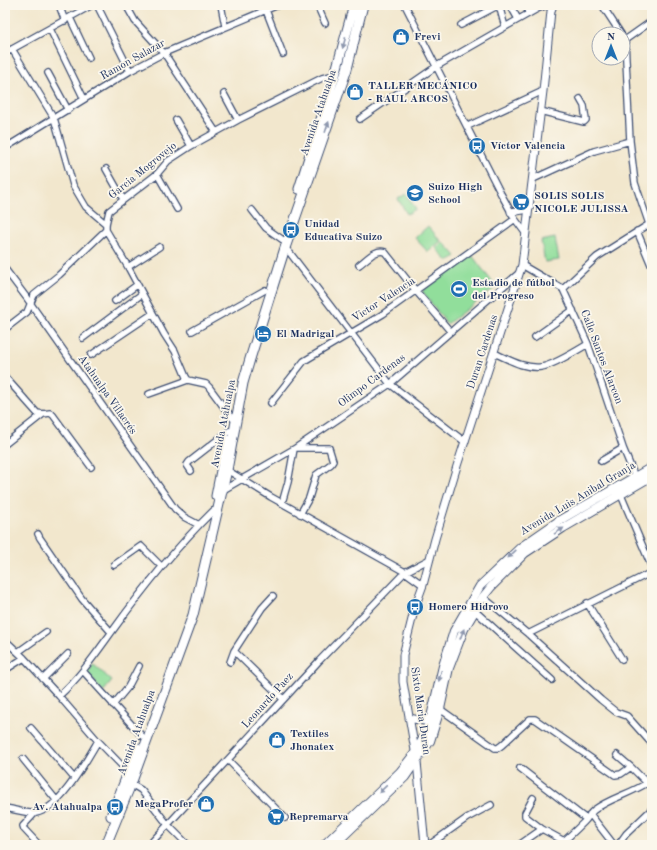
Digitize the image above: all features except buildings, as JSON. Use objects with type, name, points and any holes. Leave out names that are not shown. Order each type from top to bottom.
[{"type":"highway","name":"Avenida Atahualpa","points":[[100,845],[176,647],[190,606],[201,565],[229,431],[234,419],[250,359],[335,75],[354,5]]},
{"type":"highway","name":"Avenida Atahualpa","points":[[106,845],[131,784],[193,615],[228,470],[234,419],[242,371],[265,290],[284,244],[347,68],[363,5]]},
{"type":"main road","name":"Avenida Luis Anibal Granja","points":[[324,845],[400,772],[415,753],[424,737],[431,717],[442,666],[454,631],[480,586],[521,547],[560,520],[652,467]]},
{"type":"main road","name":"Avenida Luis Anibal Granja","points":[[334,845],[406,777],[430,741],[440,709],[449,668],[464,629],[483,597],[524,553],[563,528],[652,476]]},
{"type":"street","points":[[59,5],[89,58]]},
{"type":"street","points":[[5,51],[12,49],[50,29],[92,5]]},
{"type":"street","points":[[97,5],[130,71]]},
{"type":"street","points":[[126,5],[136,21],[164,53],[216,132]]},
{"type":"street","points":[[221,5],[225,26]]},
{"type":"street","name":"Ramon Salazar","points":[[5,148],[130,71],[164,53],[264,8],[278,5]]},
{"type":"street","points":[[317,5],[325,23]]},
{"type":"street","points":[[406,5],[511,212],[526,234]]},
{"type":"street","points":[[461,25],[499,5],[505,26]]},
{"type":"street","points":[[510,5],[518,20]]},
{"type":"street","points":[[527,5],[528,14]]},
{"type":"street","points":[[360,119],[437,66],[505,26],[547,5]]},
{"type":"street","name":"Duran Cardenas","points":[[430,559],[457,466],[522,264],[530,207],[551,11],[553,5]]},
{"type":"street","points":[[602,5],[616,26]]},
{"type":"street","points":[[264,8],[283,54]]},
{"type":"street","points":[[631,35],[652,22]]},
{"type":"street","points":[[50,29],[84,99]]},
{"type":"street","points":[[12,49],[54,118],[73,185],[86,207],[106,227],[152,314],[179,358],[188,380]]},
{"type":"street","points":[[522,264],[563,289],[597,257],[650,224],[635,183],[630,141],[626,66]]},
{"type":"street","points":[[48,73],[68,110]]},
{"type":"street","name":"Garcia Mogrovejo","points":[[5,329],[27,312],[34,295],[59,275],[106,227],[109,211],[157,174],[168,161],[191,146],[238,120],[322,78],[335,75]]},
{"type":"street","points":[[468,126],[543,91]]},
{"type":"street","points":[[224,94],[238,120]]},
{"type":"street","points":[[540,111],[584,122],[586,120],[584,106],[580,99]]},
{"type":"street","points":[[176,120],[191,146]]},
{"type":"street","points":[[533,179],[594,151],[630,141]]},
{"type":"street","points":[[106,169],[123,199]]},
{"type":"street","points":[[157,174],[177,209]]},
{"type":"street","points":[[511,212],[530,207]]},
{"type":"street","points":[[252,210],[266,228],[284,244],[390,384],[465,442]]},
{"type":"street","name":"Victor Valencia","points":[[272,403],[304,361],[383,314],[515,219]]},
{"type":"street","points":[[637,231],[652,267]]},
{"type":"street","points":[[128,267],[159,247]]},
{"type":"street","points":[[359,265],[377,251],[381,250],[385,252],[450,331]]},
{"type":"street","name":"Atahualpa Villacrés","points":[[5,269],[175,509],[184,517],[199,524]]},
{"type":"street","name":"Olimpo Cardenas","points":[[223,490],[295,449],[390,384],[450,331],[520,273]]},
{"type":"street","points":[[115,301],[137,285]]},
{"type":"street","name":"Calle Santos Alarcon","points":[[563,289],[588,344],[623,448],[635,477]]},
{"type":"street","points":[[192,331],[265,290]]},
{"type":"street","points":[[82,338],[142,294]]},
{"type":"street","points":[[535,337],[573,310]]},
{"type":"street","points":[[91,355],[152,314]]},
{"type":"street","points":[[494,353],[526,366],[541,367],[574,353],[588,344]]},
{"type":"street","points":[[5,377],[37,412],[53,415],[91,467]]},
{"type":"street","points":[[149,394],[188,380],[209,386],[234,419]]},
{"type":"street","points":[[5,444],[43,414]]},
{"type":"street","points":[[191,471],[187,465],[189,462],[229,431]]},
{"type":"street","points":[[282,503],[295,449],[329,448],[333,461],[316,475],[309,498],[300,514]]},
{"type":"street","points":[[601,461],[623,448]]},
{"type":"street","points":[[228,470],[300,514],[405,572],[423,585]]},
{"type":"street","points":[[621,495],[652,568]]},
{"type":"street","points":[[59,696],[83,672],[111,632],[162,567],[199,524],[213,511]]},
{"type":"street","points":[[38,534],[82,599],[111,632]]},
{"type":"street","points":[[114,565],[141,546],[162,567]]},
{"type":"street","name":"Leonardo Paez","points":[[149,845],[283,699],[405,572],[430,559]]},
{"type":"street","name":"Sixto Maria Duran","points":[[425,845],[417,762],[403,682],[403,655],[415,607],[430,559]]},
{"type":"street","points":[[528,634],[587,603],[652,572]]},
{"type":"street","points":[[230,662],[234,651],[262,608],[273,596]]},
{"type":"street","points":[[483,597],[528,634],[601,700],[616,712],[628,717],[652,744]]},
{"type":"street","points":[[587,603],[622,659]]},
{"type":"street","points":[[474,611],[552,680]]},
{"type":"street","points":[[18,652],[46,632]]},
{"type":"street","points":[[5,640],[24,658],[98,741],[128,772]]},
{"type":"street","points":[[234,651],[283,699]]},
{"type":"street","points":[[43,679],[68,654]]},
{"type":"street","points":[[5,670],[24,658]]},
{"type":"street","points":[[113,705],[128,687],[139,666]]},
{"type":"street","points":[[83,672],[142,736]]},
{"type":"street","points":[[440,709],[495,748],[502,745],[530,719],[535,719],[616,775],[621,774],[631,767]]},
{"type":"street","points":[[409,718],[424,721],[431,717]]},
{"type":"street","points":[[31,728],[74,778]]},
{"type":"street","points":[[39,845],[23,826],[35,813],[50,807],[57,801],[98,741]]},
{"type":"street","points":[[617,755],[652,788]]},
{"type":"street","points":[[23,759],[57,801]]},
{"type":"street","points":[[228,760],[285,818]]},
{"type":"street","points":[[520,768],[588,817],[614,845]]},
{"type":"street","points":[[559,845],[603,804],[637,789],[646,783],[652,775]]},
{"type":"street","points":[[131,784],[141,790],[168,825],[188,845]]},
{"type":"street","points":[[533,798],[525,813],[525,816],[542,829],[564,841]]},
{"type":"street","points":[[429,845],[467,818],[491,805]]},
{"type":"street","points":[[5,808],[35,813]]},
{"type":"street","points":[[618,845],[626,834],[652,809]]},
{"type":"street","points":[[519,845],[542,829]]},
{"type":"green space","points":[[406,194],[416,209],[407,214],[398,199]]},
{"type":"green space","points":[[428,226],[441,241],[428,252],[415,238]]},
{"type":"green space","points":[[555,238],[559,260],[545,262],[541,241]]},
{"type":"green space","points":[[443,242],[456,256],[448,262],[436,248]]},
{"type":"green space","name":"Estadio de fútbol del Progreso","points":[[471,254],[496,287],[447,324],[422,291]]},
{"type":"green space","points":[[92,663],[112,681],[103,692],[87,673]]},
{"type":"place","name":"Frevi","points":[[401,37]]},
{"type":"place","name":"TALLER MECÁNICO - RAUL ARCOS","points":[[355,92]]},
{"type":"place","name":"Víctor Valencia","points":[[477,146]]},
{"type":"place","name":"Suizo High School","points":[[415,193]]},
{"type":"place","name":"SOLIS SOLIS NICOLE JULISSA","points":[[521,202]]},
{"type":"place","name":"Unidad Educativa Suizo","points":[[291,230]]},
{"type":"place","name":"Estadio de fútbol del Progreso","points":[[459,289]]},
{"type":"place","name":"El Madrigal","points":[[263,334]]},
{"type":"place","name":"Homero Hidrovo","points":[[415,607]]},
{"type":"place","name":"Textiles Jhonatex","points":[[277,740]]},
{"type":"place","name":"MegaProfer","points":[[206,804]]},
{"type":"place","name":"Av. Atahualpa","points":[[115,807]]},
{"type":"place","name":"Repremarva","points":[[276,817]]}]
